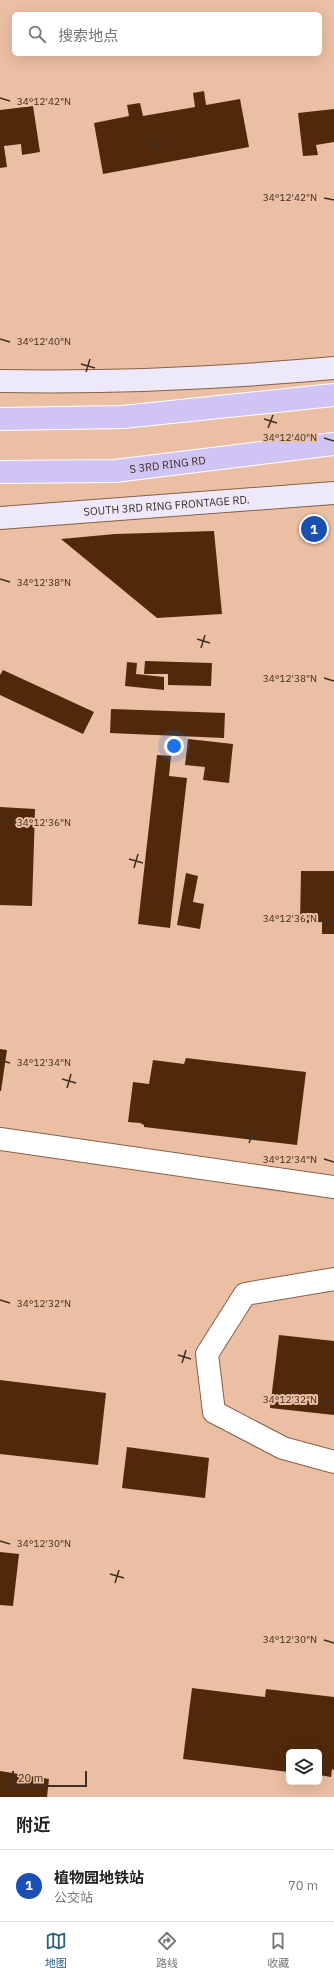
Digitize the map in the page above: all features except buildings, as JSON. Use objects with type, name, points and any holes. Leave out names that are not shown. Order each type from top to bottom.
[{"type":"highway","points":[[0,419],[123,417],[334,395]]},
{"type":"highway","name":"S 3RD RING RD","points":[[0,472],[115,471],[334,444]]},
{"type":"main road","points":[[0,381],[126,381],[260,375],[334,368]]},
{"type":"main road","name":"SOUTH 3RD RING FRONTAGE RD.","points":[[0,518],[334,493]]},
{"type":"street","points":[[0,1139],[334,1187]]},
{"type":"street","points":[[334,1279],[245,1294],[207,1354],[214,1412],[282,1448],[334,1462]]},
{"type":"place","name":"植物园地铁站","points":[[314,529]]}]
